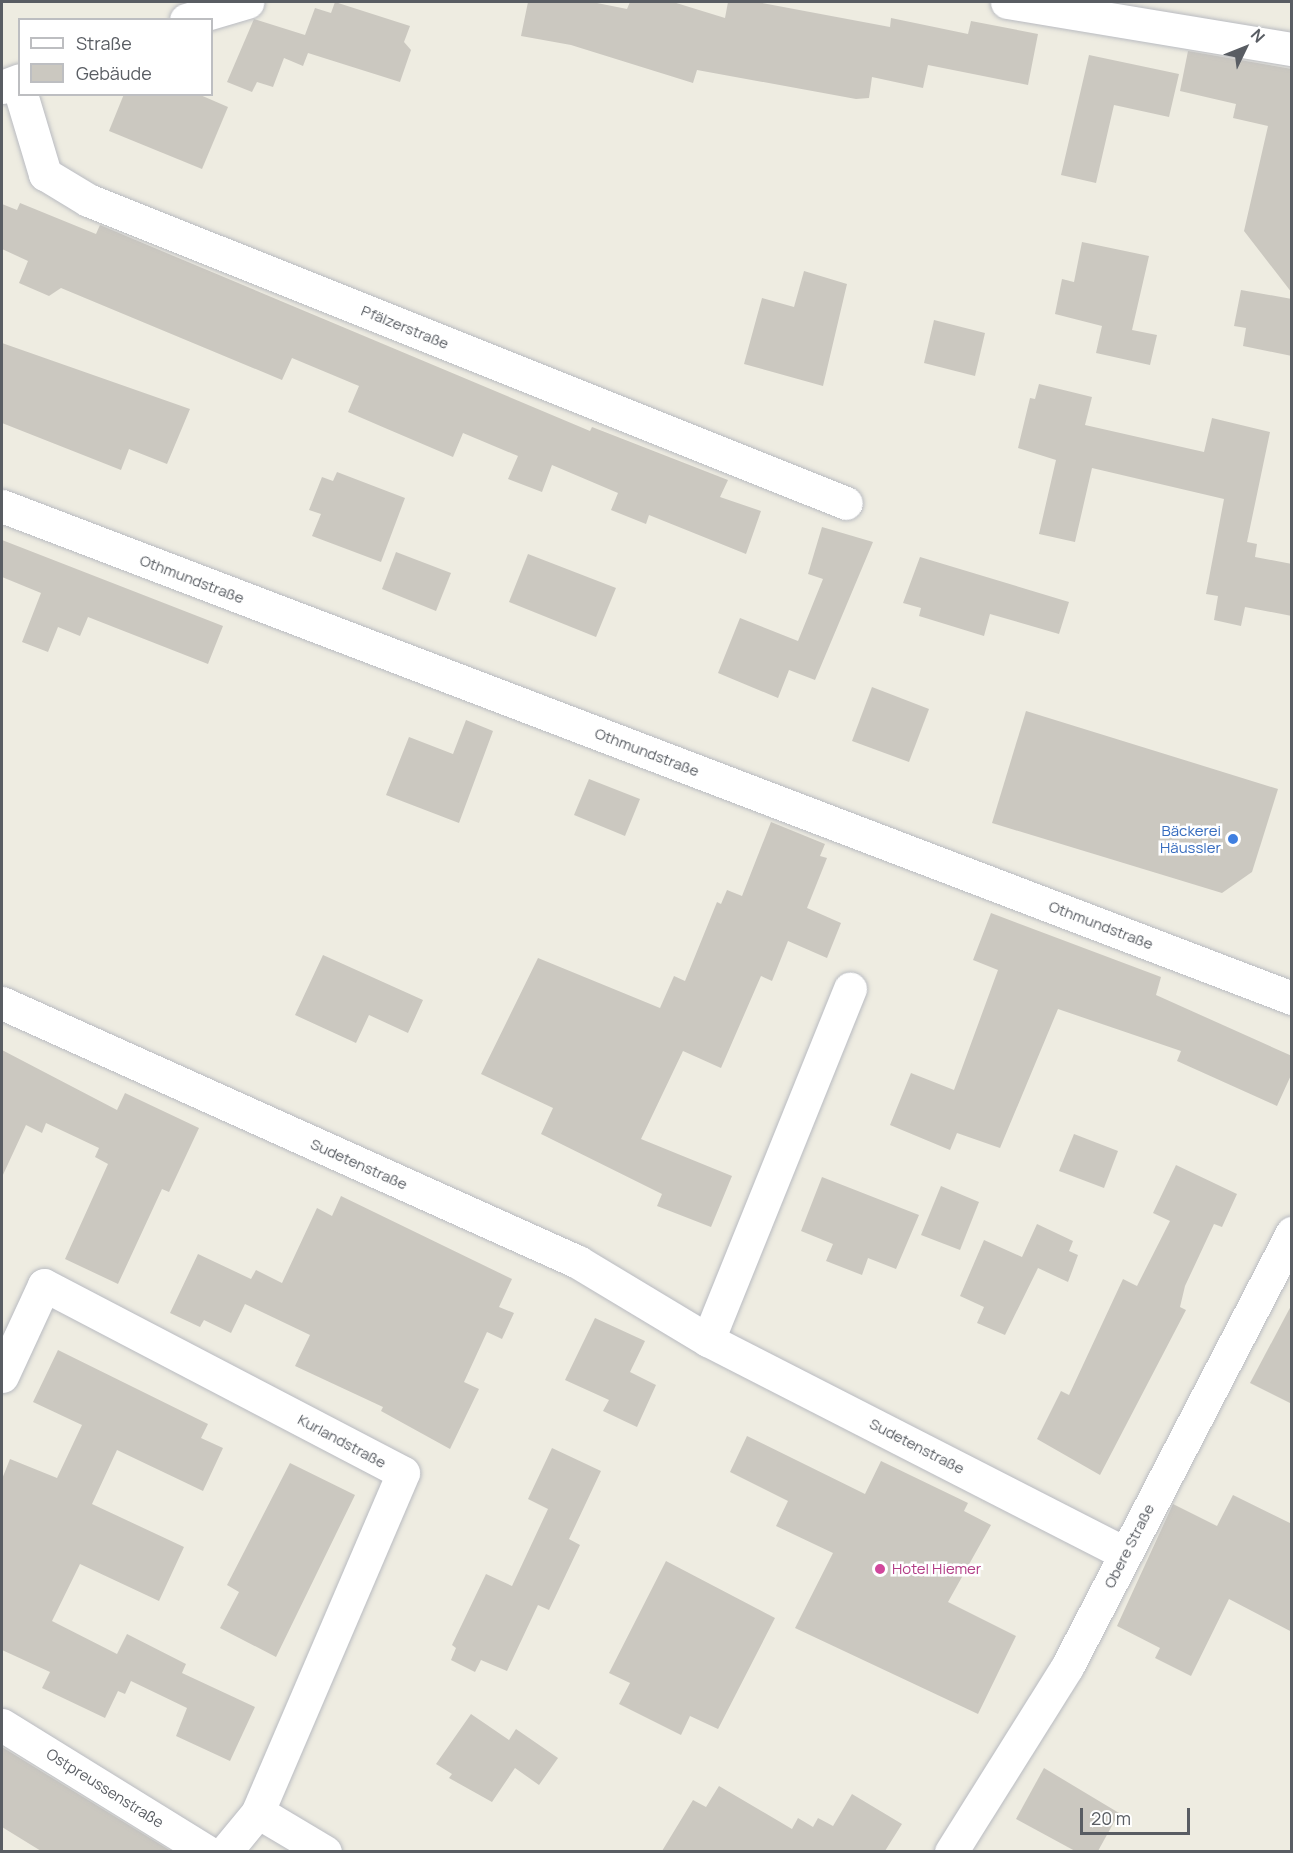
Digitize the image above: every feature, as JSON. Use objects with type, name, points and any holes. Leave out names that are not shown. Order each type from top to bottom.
[{"type":"street","points":[[193,18],[247,2]]},
{"type":"street","points":[[1007,2],[1073,5],[1292,49]]},
{"type":"street","name":"Pfälzerstraße","points":[[19,96],[45,174],[88,200],[846,503]]},
{"type":"street","name":"Othmundstraße","points":[[2,506],[1292,998]]},
{"type":"street","points":[[708,1340],[850,989]]},
{"type":"street","name":"Sudetenstraße","points":[[2,1003],[578,1262],[708,1340],[1125,1553]]},
{"type":"street","name":"Obere Straße","points":[[951,1851],[1067,1667],[1292,1233]]},
{"type":"street","name":"Kurlandstraße","points":[[2,1376],[44,1285],[403,1473],[258,1812]]},
{"type":"street","name":"Ostpreussenstraße","points":[[2,1725],[208,1851]]},
{"type":"street","points":[[225,1851],[258,1812],[325,1851]]},
{"type":"building","points":[[335,2],[410,26],[404,42],[411,50],[400,82],[308,53],[303,66],[284,58],[273,87],[257,82],[252,92],[227,82],[254,19],[305,35],[315,8],[331,13]]},
{"type":"building","points":[[528,2],[592,2],[627,9],[630,2],[673,2],[725,18],[728,2],[757,2],[890,27],[891,18],[968,34],[971,21],[1038,34],[1028,85],[928,65],[923,88],[872,77],[869,98],[856,99],[697,70],[693,83],[571,45],[521,36]]},
{"type":"building","points":[[1188,51],[1292,69],[1292,293],[1244,231],[1268,126],[1233,118],[1236,104],[1180,91]]},
{"type":"building","points":[[1089,55],[1179,74],[1169,117],[1114,105],[1096,183],[1061,175]]},
{"type":"building","points":[[123,96],[203,96],[228,107],[202,169],[109,131]]},
{"type":"building","points":[[20,203],[96,234],[100,225],[590,431],[592,427],[728,480],[720,497],[761,511],[746,554],[649,515],[646,524],[611,510],[618,493],[552,465],[542,492],[508,479],[518,456],[463,433],[453,457],[385,428],[348,412],[359,386],[292,358],[282,380],[61,288],[49,296],[19,283],[28,261],[2,249],[2,204],[17,210]]},
{"type":"building","points":[[1082,242],[1149,256],[1132,330],[1157,335],[1150,365],[1096,353],[1102,326],[1055,314],[1062,279],[1074,282]]},
{"type":"building","points":[[804,271],[847,284],[823,386],[744,364],[762,298],[794,307]]},
{"type":"building","points":[[1241,290],[1292,299],[1292,356],[1243,346],[1246,328],[1234,326]]},
{"type":"building","points":[[934,320],[985,333],[975,376],[924,363]]},
{"type":"building","points":[[2,343],[190,409],[167,464],[129,449],[121,470],[2,423]]},
{"type":"building","points":[[1039,384],[1092,397],[1085,425],[1204,452],[1212,418],[1270,432],[1247,542],[1257,544],[1255,557],[1292,564],[1292,616],[1245,607],[1241,626],[1214,620],[1218,596],[1206,594],[1224,499],[1092,468],[1075,542],[1039,534],[1056,460],[1018,448],[1030,398],[1035,399]]},
{"type":"building","points":[[337,472],[405,498],[381,562],[312,536],[321,514],[309,510],[322,477],[333,481]]},
{"type":"building","points":[[822,527],[873,542],[815,680],[789,670],[778,698],[718,673],[740,618],[798,641],[823,579],[808,574]]},
{"type":"building","points":[[2,540],[223,626],[208,664],[88,617],[80,636],[58,627],[48,652],[22,642],[41,593],[2,577]]},
{"type":"building","points":[[396,552],[451,573],[436,611],[382,589]]},
{"type":"building","points":[[528,554],[616,588],[596,637],[509,602]]},
{"type":"building","points":[[920,557],[1069,602],[1059,634],[990,614],[984,636],[919,616],[921,608],[903,603]]},
{"type":"building","points":[[872,687],[929,709],[909,762],[852,741]]},
{"type":"building","points":[[1026,711],[1278,789],[1252,872],[1222,893],[992,823]]},
{"type":"building","points":[[466,720],[493,731],[459,823],[386,795],[409,737],[453,754]]},
{"type":"building","points":[[589,779],[640,799],[625,836],[574,815]]},
{"type":"building","points":[[771,822],[825,844],[820,856],[827,858],[807,908],[841,923],[827,958],[788,941],[772,981],[761,976],[721,1068],[683,1051],[641,1139],[732,1176],[711,1227],[657,1206],[662,1194],[541,1134],[553,1108],[481,1074],[538,958],[660,1008],[674,976],[685,981],[717,902],[721,904],[727,890],[742,896]]},
{"type":"building","points":[[991,913],[1161,977],[1156,995],[1292,1056],[1292,1073],[1277,1106],[1177,1061],[1181,1051],[1058,1009],[1000,1148],[957,1133],[950,1150],[890,1125],[911,1073],[954,1090],[998,970],[973,960]]},
{"type":"building","points":[[323,955],[423,1000],[408,1033],[369,1015],[356,1043],[295,1015]]},
{"type":"building","points":[[2,1050],[117,1110],[125,1093],[199,1128],[169,1192],[162,1189],[118,1284],[65,1259],[108,1164],[95,1157],[99,1148],[46,1123],[42,1133],[26,1125],[2,1177]]},
{"type":"building","points":[[1074,1134],[1118,1151],[1104,1188],[1059,1171]]},
{"type":"building","points":[[1176,1165],[1237,1194],[1222,1227],[1214,1224],[1185,1286],[1180,1307],[1186,1310],[1100,1475],[1037,1439],[1061,1391],[1069,1395],[1123,1279],[1137,1286],[1170,1221],[1153,1213]]},
{"type":"building","points":[[822,1177],[919,1215],[896,1269],[868,1258],[862,1275],[826,1261],[833,1244],[801,1231]]},
{"type":"building","points":[[941,1186],[979,1202],[960,1250],[921,1235]]},
{"type":"building","points":[[341,1196],[512,1279],[499,1307],[514,1313],[502,1339],[487,1332],[464,1382],[479,1389],[450,1449],[381,1411],[383,1407],[295,1366],[310,1335],[245,1304],[231,1333],[204,1320],[200,1327],[170,1313],[198,1254],[251,1279],[256,1270],[282,1283],[317,1208],[332,1216]]},
{"type":"building","points":[[1037,1224],[1073,1241],[1069,1251],[1078,1255],[1068,1282],[1038,1268],[1005,1335],[977,1323],[984,1307],[960,1296],[984,1240],[1022,1257]]},
{"type":"building","points":[[1292,1304],[1292,1404],[1250,1383]]},
{"type":"building","points":[[595,1318],[645,1341],[630,1372],[656,1385],[637,1427],[603,1411],[609,1400],[565,1380]]},
{"type":"building","points":[[58,1350],[208,1424],[201,1438],[223,1448],[203,1491],[117,1450],[92,1504],[184,1547],[159,1601],[80,1564],[52,1621],[117,1654],[127,1634],[186,1664],[182,1673],[255,1707],[230,1761],[176,1736],[187,1708],[131,1681],[125,1694],[118,1691],[105,1718],[42,1688],[50,1672],[2,1650],[2,1479],[10,1459],[57,1478],[82,1425],[33,1402]]},
{"type":"building","name":"Hotel Hiemer","points":[[747,1436],[865,1494],[881,1461],[968,1503],[964,1511],[991,1525],[948,1602],[1016,1636],[978,1714],[795,1628],[833,1553],[776,1526],[788,1501],[730,1472]]},
{"type":"building","points":[[552,1448],[601,1471],[569,1539],[580,1545],[549,1610],[538,1605],[507,1671],[481,1660],[475,1672],[451,1660],[456,1648],[452,1645],[486,1574],[512,1586],[548,1509],[528,1499]]},
{"type":"building","points":[[290,1463],[355,1495],[276,1657],[220,1628],[239,1592],[227,1585]]},
{"type":"building","points":[[1233,1495],[1292,1524],[1292,1632],[1229,1599],[1191,1676],[1155,1658],[1160,1648],[1117,1626],[1173,1504],[1217,1526]]},
{"type":"building","points":[[666,1561],[775,1618],[718,1729],[690,1716],[681,1735],[619,1704],[630,1683],[609,1673]]},
{"type":"building","points":[[471,1714],[509,1740],[516,1729],[558,1758],[539,1785],[515,1768],[492,1802],[449,1778],[452,1774],[436,1764]]},
{"type":"building","points":[[2,1747],[171,1851],[41,1851],[2,1827]]},
{"type":"building","points":[[1044,1768],[1119,1813],[1098,1851],[1075,1851],[1016,1819]]},
{"type":"building","points":[[719,1786],[792,1829],[798,1818],[813,1827],[818,1818],[833,1826],[852,1794],[902,1824],[885,1851],[662,1851],[693,1800],[706,1807]]},
{"type":"place","name":"Bäckerei Häussler","points":[[1233,839]]},
{"type":"place","name":"Hotel Hiemer","points":[[880,1569]]}]
